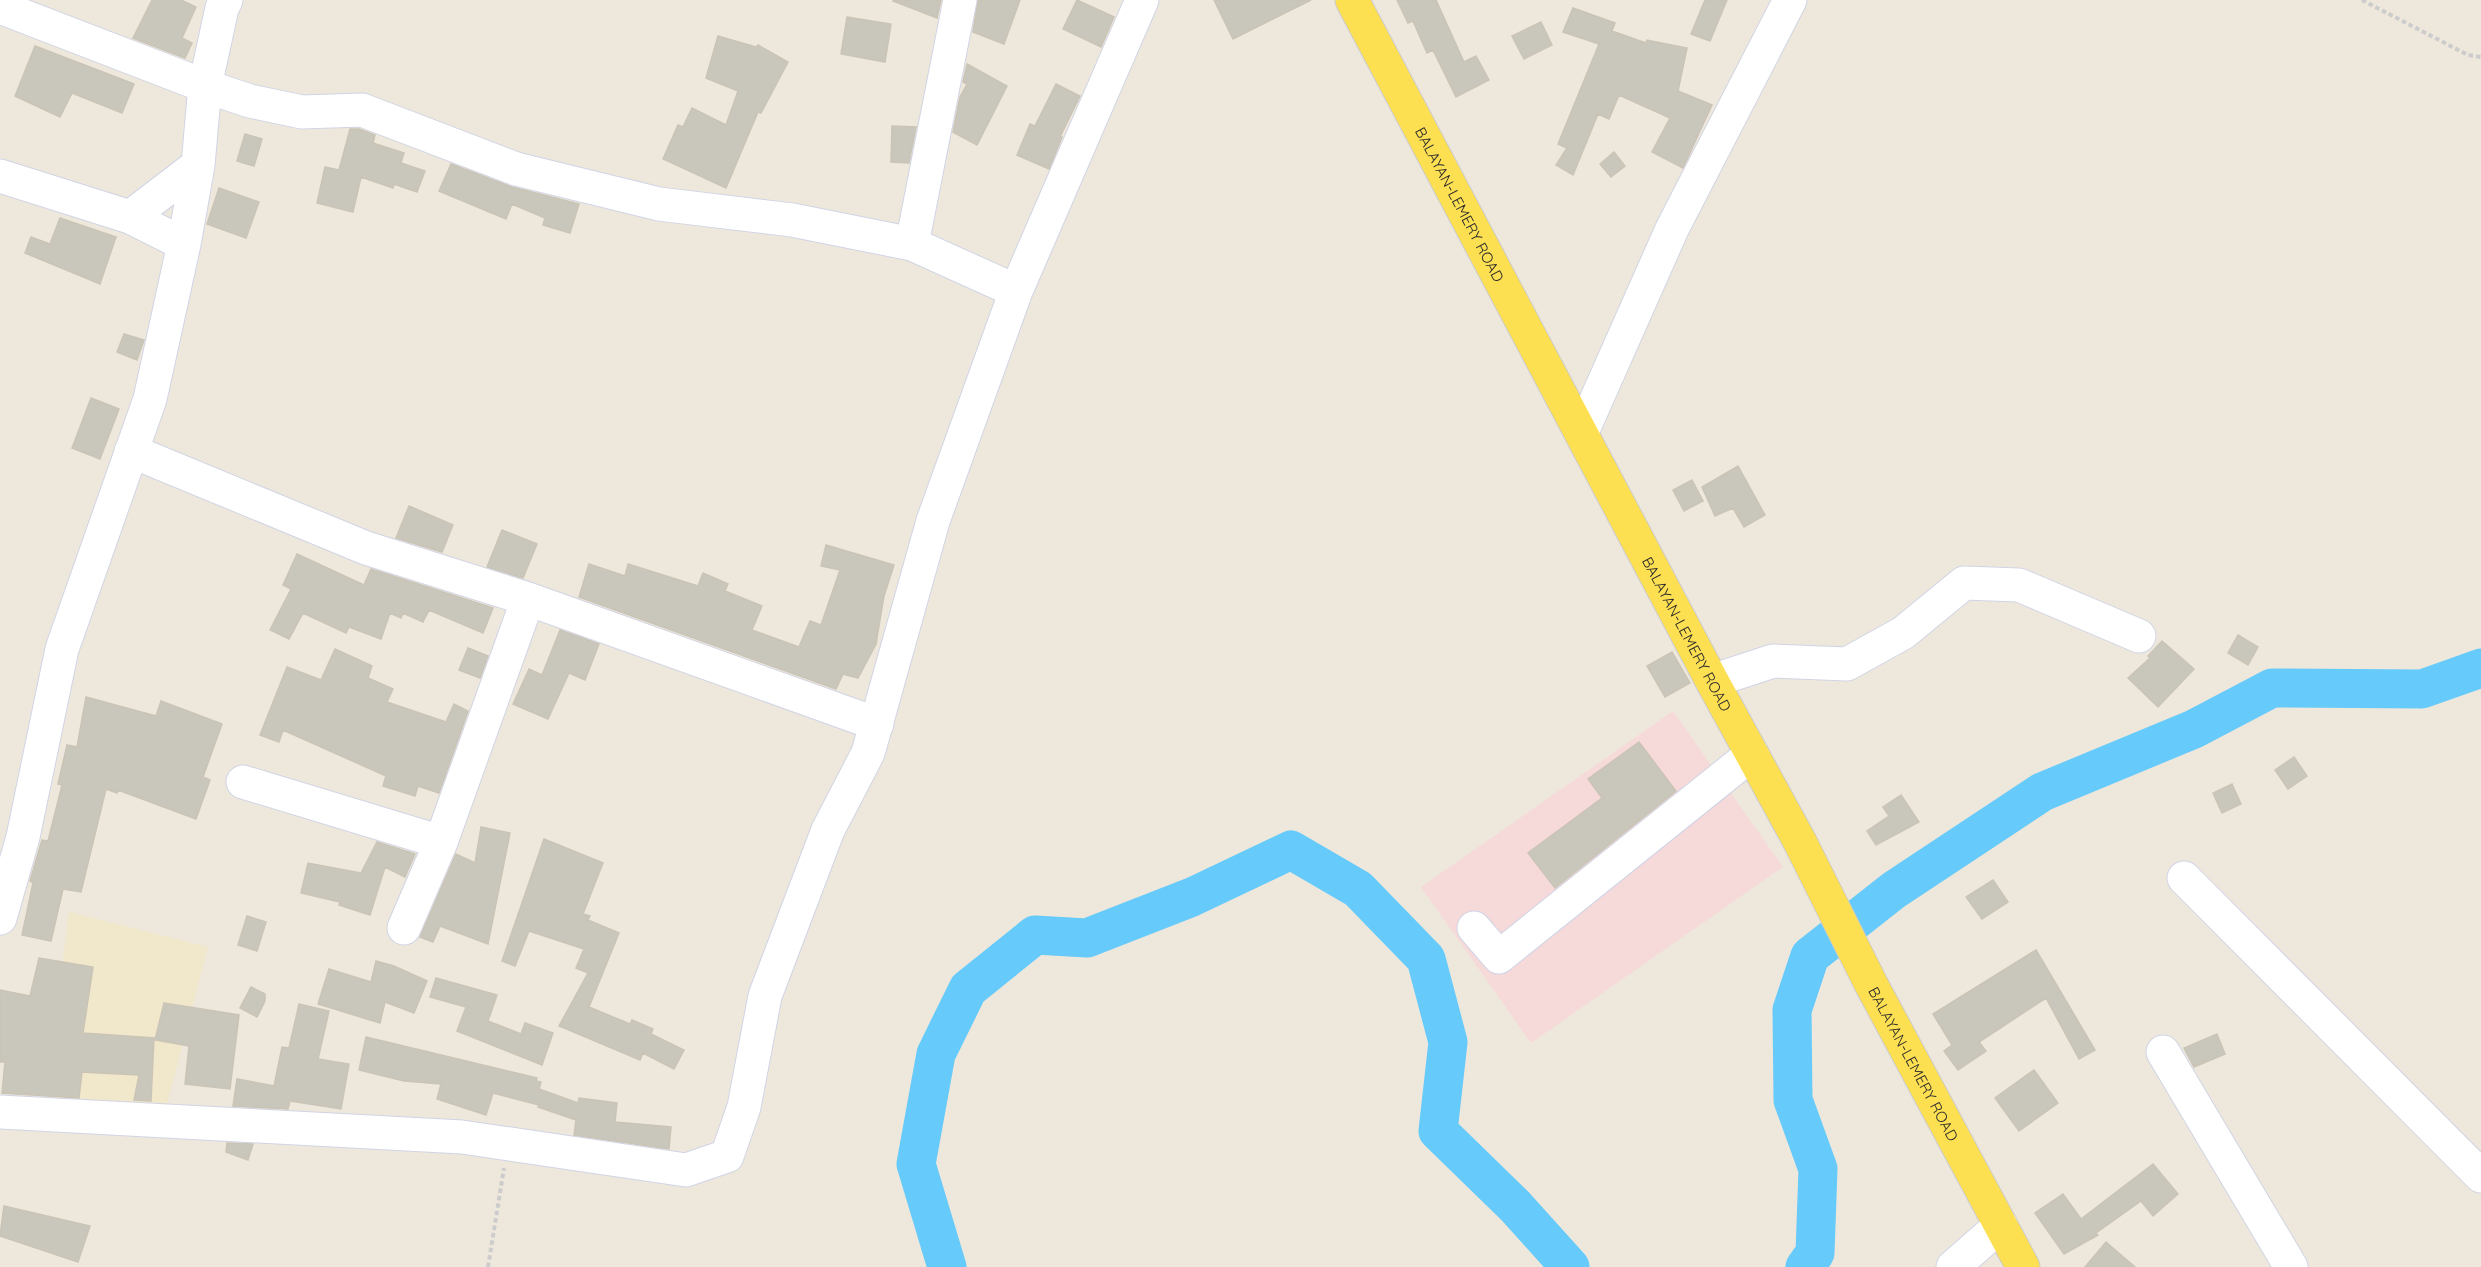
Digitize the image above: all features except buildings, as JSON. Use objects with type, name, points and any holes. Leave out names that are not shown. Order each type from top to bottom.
[{"type":"main road","name":"BALAYAN-LEMERY ROAD","points":[[1352,0],[1712,681],[1800,842],[1871,984],[2023,1267]]},
{"type":"street","points":[[912,244],[960,0]]},
{"type":"street","points":[[0,1112],[450,1136],[686,1170],[727,1156],[744,1107],[765,996],[828,830],[868,753],[933,521],[1016,291],[1142,0]]},
{"type":"street","points":[[1582,432],[1672,229],[1790,0]]},
{"type":"street","points":[[0,918],[23,837],[62,649],[150,399],[184,244],[198,165],[216,3]]},
{"type":"street","points":[[0,7],[250,101],[302,112],[362,110],[516,169],[659,204],[792,220],[912,244],[1016,291]]},
{"type":"street","points":[[130,217],[198,165]]},
{"type":"street","points":[[0,176],[130,217],[184,244]]},
{"type":"street","points":[[132,451],[366,548],[528,599],[877,724]]},
{"type":"street","points":[[1712,681],[1773,661],[1847,664],[1903,633],[1964,583],[2019,585],[2139,636]]},
{"type":"street","points":[[404,928],[441,843],[528,599]]},
{"type":"street","points":[[1474,928],[1499,957],[1752,754]]},
{"type":"street","points":[[243,782],[441,843]]},
{"type":"street","points":[[2184,878],[2481,1176]]},
{"type":"street","points":[[2163,1052],[2290,1267]]},
{"type":"street","points":[[1953,1267],[2001,1225]]},
{"type":"path","points":[[2362,0],[2468,55],[2481,57]]},
{"type":"path","points":[[488,1267],[508,1144]]},
{"type":"shaded area","points":[[1673,711],[1783,867],[1531,1043],[1421,887]]},
{"type":"shaded area","points":[[69,912],[208,947],[163,1119],[44,1112]]},
{"type":"waterway","points":[[1805,1267],[1815,1253],[1818,1169],[1793,1100],[1792,1010],[1810,956],[1894,890],[2042,792],[2194,729],[2272,688],[2422,689],[2481,668]]},
{"type":"waterway","points":[[947,1267],[916,1164],[936,1054],[968,989],[1035,935],[1087,938],[1192,897],[1291,850],[1358,889],[1426,959],[1448,1042],[1438,1131],[1515,1206],[1570,1267]]}]
